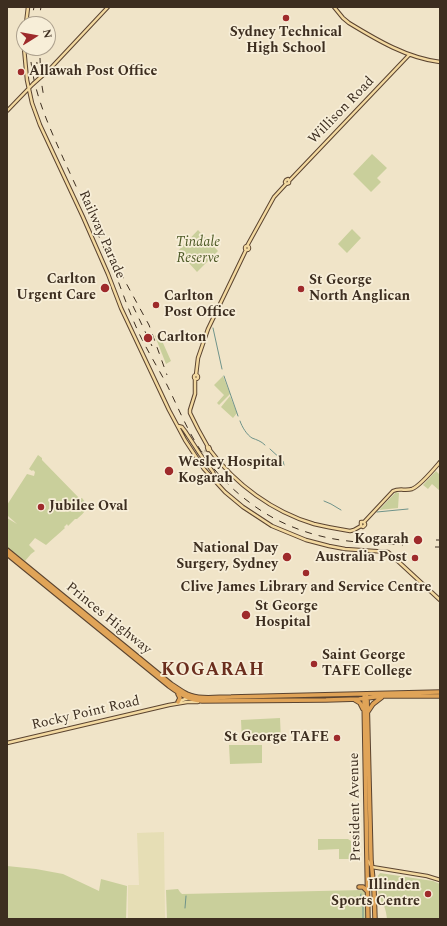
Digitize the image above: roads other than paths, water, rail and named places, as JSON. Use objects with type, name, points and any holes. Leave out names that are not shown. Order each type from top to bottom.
[{"type":"highway","name":"Princes Highway","points":[[7,550],[184,693],[194,696],[207,697],[440,696]]},
{"type":"highway","name":"Princes Highway","points":[[7,554],[170,686],[188,698],[215,701],[352,699],[366,696],[440,692]]},
{"type":"highway","points":[[170,686],[180,698],[178,702]]},
{"type":"highway","name":"President Avenue","points":[[366,696],[368,919]]},
{"type":"highway","points":[[352,699],[358,702],[366,712],[383,696]]},
{"type":"highway","name":"President Avenue","points":[[366,712],[375,919]]},
{"type":"highway","name":"President Avenue","points":[[368,785],[369,765]]},
{"type":"highway","points":[[359,887],[366,889],[368,894]]},
{"type":"main road","points":[[7,111],[28,88],[48,71],[108,7]]},
{"type":"main road","points":[[334,7],[349,23],[395,48],[409,55],[430,61],[440,62]]},
{"type":"main road","name":"Willison Road","points":[[409,55],[289,181],[289,183],[286,184],[274,197],[247,246],[249,249],[246,250],[208,329],[199,354],[196,375],[193,377],[195,380],[195,394],[190,410],[208,449],[221,465],[243,485],[265,501],[281,510],[305,520],[330,527],[352,531],[355,530],[361,526],[361,522],[364,522],[393,491],[397,489],[413,489],[440,462]]},
{"type":"main road","name":"Railway Parade","points":[[24,56],[25,71],[34,111],[86,223],[121,308],[169,410],[197,459],[225,492],[243,507],[272,526],[306,540],[340,548],[385,551],[390,553],[440,600]]},
{"type":"main road","name":"Railway Parade","points":[[177,425],[185,430],[212,471],[217,484]]},
{"type":"main road","points":[[210,476],[213,474],[212,471]]},
{"type":"main road","name":"Rocky Point Road","points":[[169,705],[194,696]]},
{"type":"main road","name":"Rocky Point Road","points":[[7,743],[169,705],[187,702],[215,701]]},
{"type":"main road","points":[[368,862],[372,867],[427,876],[440,880]]},
{"type":"waterway","points":[[213,328],[222,369]]},
{"type":"waterway","points":[[224,376],[238,416]]},
{"type":"waterway","points":[[240,421],[248,435],[265,445]]},
{"type":"waterway","points":[[270,449],[283,461],[284,465]]},
{"type":"waterway","points":[[324,501],[341,510]]},
{"type":"waterway","points":[[377,512],[408,509]]},
{"type":"waterway","points":[[361,894],[360,899],[363,907],[363,919]]},
{"type":"waterway","points":[[185,908],[186,896]]},
{"type":"tunnel","points":[[201,453],[207,450]]},
{"type":"railway","points":[[32,16],[34,7]]},
{"type":"railway","points":[[39,16],[41,7]]},
{"type":"railway","points":[[31,56],[33,77],[46,119],[110,261],[134,322],[191,435],[211,465],[242,497],[277,520],[297,529],[338,540],[403,545]]},
{"type":"railway","points":[[36,56],[37,64]]},
{"type":"railway","points":[[40,58],[44,98]]},
{"type":"railway","points":[[120,272],[149,325],[167,375]]},
{"type":"railway","points":[[133,306],[152,346]]},
{"type":"railway","points":[[385,538],[403,538]]},
{"type":"railway","points":[[435,547],[440,547]]},
{"type":"place","name":"Sydney Technical High School","points":[[286,18]]},
{"type":"place","name":"Allawah Post Office","points":[[21,72]]},
{"type":"place","name":"Carlton Urgent Care","points":[[105,288]]},
{"type":"place","name":"St George North Anglican","points":[[301,289]]},
{"type":"place","name":"Carlton Post Office","points":[[156,305]]},
{"type":"place","name":"Carlton","points":[[148,338]]},
{"type":"place","name":"Wesley Hospital Kogarah","points":[[169,471]]},
{"type":"place","name":"Jubilee Oval","points":[[41,507]]},
{"type":"place","name":"Kogarah","points":[[418,540]]},
{"type":"place","name":"National Day Surgery, Sydney","points":[[287,557]]},
{"type":"place","name":"Australia Post","points":[[415,558]]},
{"type":"place","name":"Clive James Library and Service Centre","points":[[306,573]]},
{"type":"place","name":"St George Hospital","points":[[246,615]]},
{"type":"place","name":"Saint George TAFE College","points":[[314,664]]},
{"type":"place","name":"St George TAFE","points":[[337,738]]},
{"type":"place","name":"Illinden Sports Centre","points":[[428,894]]},
{"type":"district","name":"KOGARAH","points":[[213,671]]},
{"type":"park label","name":"Tindale Reserve","points":[[198,252]]}]
